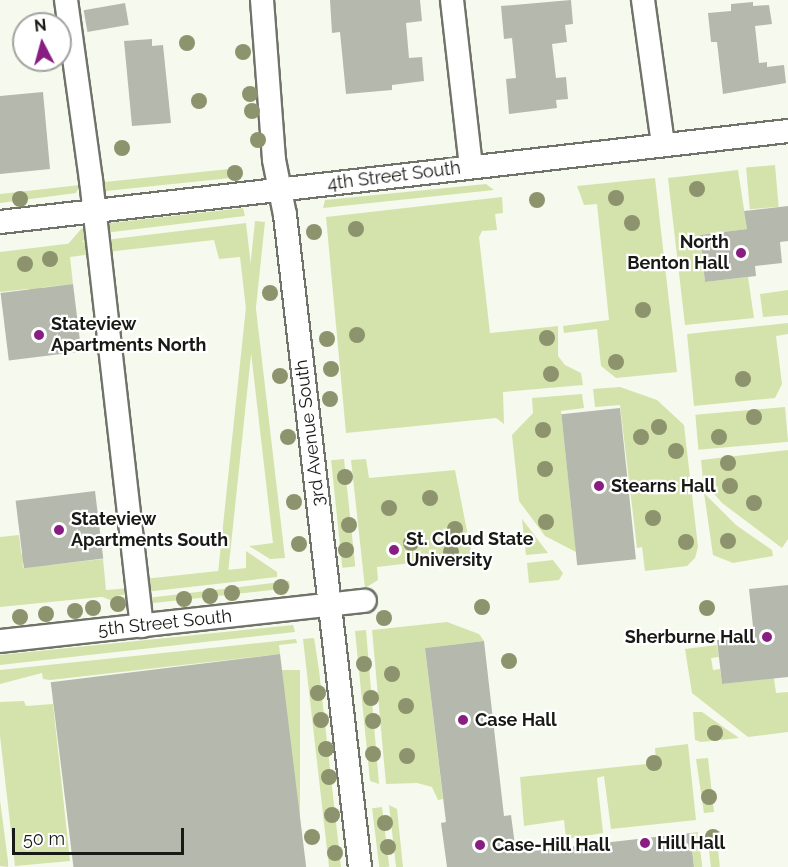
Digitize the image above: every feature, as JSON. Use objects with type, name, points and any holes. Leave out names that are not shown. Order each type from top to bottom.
[{"type":"street","points":[[66,0],[94,211],[142,626]]},
{"type":"street","name":"3rd Avenue South","points":[[262,0],[279,190],[360,867]]},
{"type":"street","points":[[452,0],[471,167]]},
{"type":"street","points":[[643,0],[663,145]]},
{"type":"street","name":"4th Street South","points":[[0,222],[788,131]]},
{"type":"street","name":"5th Street South","points":[[0,641],[365,601]]},
{"type":"green space","points":[[775,165],[779,207],[750,209],[746,168]]},
{"type":"green space","points":[[239,168],[240,177],[99,192],[98,183]]},
{"type":"green space","points":[[738,170],[747,229],[700,235],[705,282],[748,277],[754,318],[685,325],[668,178]]},
{"type":"green space","points":[[655,178],[677,372],[616,378],[601,366],[597,329],[564,333],[563,326],[609,320],[597,204],[584,205],[577,186]]},
{"type":"green space","points":[[486,184],[494,190],[323,208],[325,200]]},
{"type":"green space","points":[[80,185],[76,193],[0,203],[0,194]]},
{"type":"green space","points":[[502,197],[503,213],[495,214],[497,230],[482,231],[479,237],[490,333],[558,326],[558,356],[565,365],[581,373],[583,385],[503,392],[504,424],[496,418],[346,433],[326,217]]},
{"type":"green space","points":[[243,208],[245,216],[104,233],[110,223]]},
{"type":"green space","points":[[255,221],[265,222],[228,573],[218,572]]},
{"type":"green space","points":[[246,223],[285,558],[270,559],[249,546],[273,543],[240,257],[219,259],[214,240],[106,252],[105,240]]},
{"type":"green space","points":[[82,228],[89,234],[35,296],[28,290]]},
{"type":"green space","points":[[90,241],[92,254],[70,257],[73,284],[0,292],[0,252]]},
{"type":"green space","points":[[788,290],[788,315],[763,317],[760,294]]},
{"type":"green space","points":[[788,323],[788,334],[776,336],[782,384],[775,398],[694,406],[687,334]]},
{"type":"green space","points":[[620,387],[657,400],[684,425],[698,547],[695,558],[687,566],[645,571],[642,547],[637,548],[620,405],[595,407],[593,389]]},
{"type":"green space","points":[[582,394],[584,408],[561,411],[576,552],[545,536],[519,501],[512,435],[533,413],[532,398]]},
{"type":"green space","points":[[785,407],[788,442],[698,450],[695,415]]},
{"type":"green space","points":[[788,450],[788,539],[782,548],[722,503],[703,481],[701,460]]},
{"type":"green space","points":[[344,459],[355,566],[342,568],[331,460]]},
{"type":"green space","points":[[366,459],[369,478],[455,470],[472,556],[377,567],[378,580],[365,588],[351,460]]},
{"type":"green space","points":[[704,493],[736,525],[772,550],[773,556],[733,563],[713,555]]},
{"type":"green space","points":[[522,519],[548,553],[526,555]]},
{"type":"green space","points":[[19,535],[23,568],[103,559],[106,590],[130,588],[131,594],[0,607],[0,537]]},
{"type":"green space","points":[[9,549],[130,600],[127,607],[6,556]]},
{"type":"green space","points":[[246,551],[277,572],[277,577],[145,592],[144,579],[246,568]]},
{"type":"green space","points":[[553,560],[563,573],[559,580],[529,583],[527,563]]},
{"type":"green space","points":[[289,581],[290,588],[154,603],[147,598]]},
{"type":"green space","points":[[447,622],[479,634],[484,641],[425,648],[443,799],[438,800],[432,787],[417,783],[386,784],[372,630]]},
{"type":"green space","points":[[293,625],[295,632],[0,665],[0,655]]},
{"type":"green space","points":[[366,630],[379,784],[370,781],[355,631]]},
{"type":"green space","points":[[314,638],[341,867],[329,867],[303,639]]},
{"type":"green space","points":[[296,639],[297,643],[279,645],[280,654],[50,680],[43,679],[42,673],[0,684],[0,670]]},
{"type":"green space","points":[[717,645],[719,657],[711,658],[713,670],[720,669],[722,684],[774,678],[776,693],[788,692],[788,732],[748,737],[692,693],[685,649]]},
{"type":"green space","points":[[282,670],[300,670],[300,867],[282,867]]},
{"type":"green space","points":[[24,701],[26,706],[53,704],[70,861],[15,866],[0,736],[0,702]]},
{"type":"green space","points":[[693,712],[702,712],[739,738],[701,742],[695,740]]},
{"type":"green space","points":[[688,744],[696,820],[611,829],[604,776],[597,778],[603,833],[566,839],[564,820],[524,826],[520,777],[656,763],[655,748]]},
{"type":"green space","points":[[708,758],[714,812],[704,813],[696,759]]},
{"type":"green space","points":[[0,800],[8,861],[8,867],[0,866]]},
{"type":"green space","points":[[389,805],[397,809],[403,867],[396,867]]},
{"type":"green space","points":[[382,807],[389,867],[379,867],[372,808]]},
{"type":"green space","points":[[716,830],[720,867],[711,867],[707,831]]},
{"type":"green space","points":[[698,832],[702,867],[694,867],[690,833]]},
{"type":"building","points":[[330,0],[420,0],[422,21],[406,23],[409,58],[422,57],[424,81],[392,85],[392,90],[346,94],[340,32],[332,33]]},
{"type":"building","points":[[571,0],[573,24],[565,25],[567,42],[552,44],[556,78],[566,77],[568,99],[556,100],[557,108],[509,114],[506,79],[516,78],[512,38],[504,39],[501,6]]},
{"type":"building","points":[[753,2],[753,6],[769,5],[772,24],[755,26],[759,63],[767,62],[767,67],[784,65],[786,83],[723,94],[717,42],[711,42],[708,13],[731,11],[731,4]]},
{"type":"building","points":[[125,3],[129,25],[87,32],[84,10]]},
{"type":"building","points":[[152,39],[152,46],[163,45],[171,123],[132,126],[124,41]]},
{"type":"building","points":[[43,92],[50,169],[0,174],[0,96]]},
{"type":"building","name":"North Benton Hall","points":[[788,206],[788,241],[780,242],[782,263],[755,266],[756,276],[705,282],[700,235],[747,229],[744,211]]},
{"type":"building","name":"Stateview Apartments North","points":[[73,284],[81,351],[9,360],[1,293]]},
{"type":"building","name":"Stearns Hall","points":[[620,408],[636,559],[577,565],[561,414]]},
{"type":"building","name":"Stateview Apartments South","points":[[95,491],[103,558],[24,568],[16,501]]},
{"type":"building","name":"Sherburne Hall","points":[[788,585],[788,677],[722,684],[717,640],[754,636],[749,589]]},
{"type":"building","points":[[484,641],[504,816],[511,815],[516,853],[690,833],[694,867],[447,867],[441,823],[446,822],[425,648]]},
{"type":"building","points":[[280,654],[306,867],[73,867],[51,682]]},
{"type":"place","name":"North Benton Hall","points":[[741,253]]},
{"type":"place","name":"Stateview Apartments North","points":[[39,335]]},
{"type":"place","name":"Stearns Hall","points":[[599,486]]},
{"type":"place","name":"Stateview Apartments South","points":[[59,530]]},
{"type":"place","name":"St. Cloud State University","points":[[394,550]]},
{"type":"place","name":"Sherburne Hall","points":[[767,637]]},
{"type":"place","name":"Case Hall","points":[[463,720]]},
{"type":"place","name":"Hill Hall","points":[[645,843]]},
{"type":"place","name":"Case-Hill Hall","points":[[480,845]]}]
